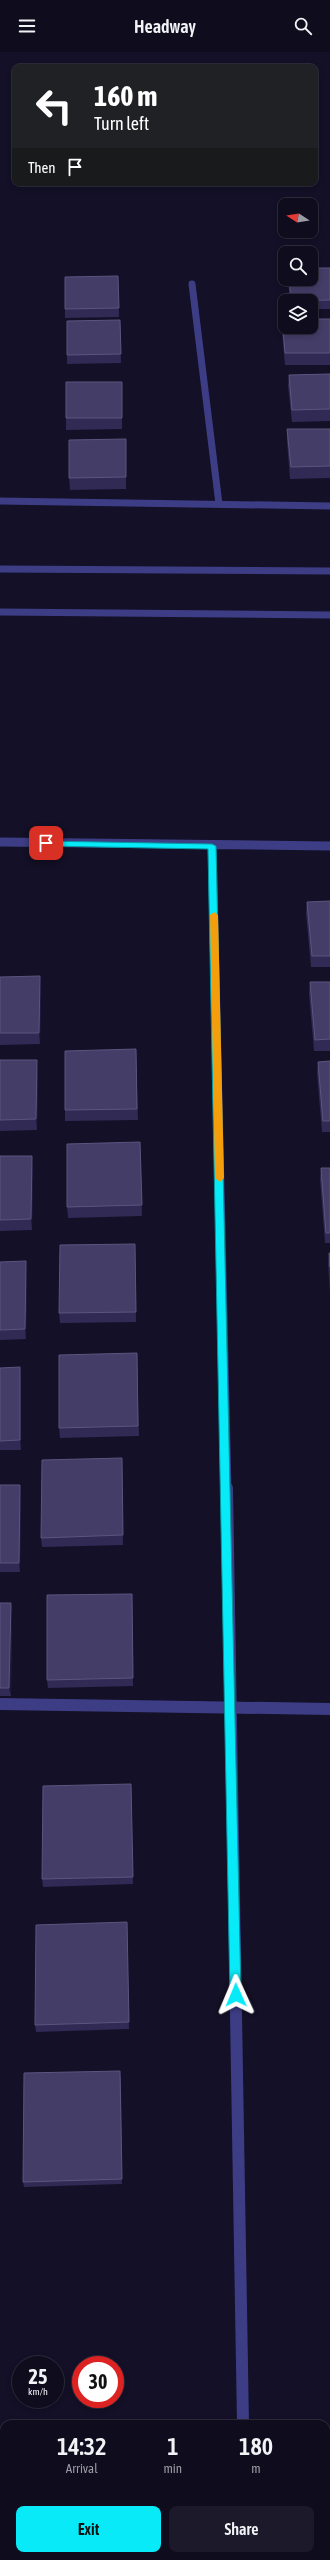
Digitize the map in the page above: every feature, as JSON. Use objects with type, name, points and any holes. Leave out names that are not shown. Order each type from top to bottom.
[{"type":"street","points":[[192,284],[219,504]]},
{"type":"street","points":[[0,502],[330,506]]},
{"type":"street","points":[[0,569],[330,571]]},
{"type":"street","points":[[0,612],[330,615]]},
{"type":"street","points":[[0,842],[212,846],[330,846]]},
{"type":"street","points":[[212,846],[232,1708],[242,2420]]},
{"type":"street","points":[[0,1704],[330,1709]]},
{"type":"building","points":[[318,268],[330,268],[330,300],[318,300],[318,294],[290,294],[290,286],[318,286]]},
{"type":"building","points":[[118,276],[119,308],[65,309],[65,277]]},
{"type":"building","points":[[318,319],[330,319],[330,353],[285,353],[283,334],[318,334]]},
{"type":"building","points":[[120,320],[121,354],[67,355],[67,321]]},
{"type":"building","points":[[330,374],[330,409],[292,410],[289,375]]},
{"type":"building","points":[[66,382],[122,382],[122,418],[66,418]]},
{"type":"building","points":[[287,429],[330,429],[330,466],[291,467]]},
{"type":"building","points":[[126,439],[126,477],[69,478],[69,440]]},
{"type":"building","points":[[330,901],[330,956],[312,956],[307,902]]},
{"type":"building","points":[[40,976],[39,1033],[0,1033],[0,977]]},
{"type":"building","points":[[310,982],[330,982],[330,1039],[315,1040]]},
{"type":"building","points":[[136,1049],[137,1109],[65,1110],[65,1051]]},
{"type":"building","points":[[0,1060],[37,1060],[36,1119],[0,1120]]},
{"type":"building","points":[[330,1061],[330,1121],[323,1121],[318,1062]]},
{"type":"building","points":[[140,1142],[142,1205],[67,1207],[67,1144]]},
{"type":"building","points":[[0,1156],[32,1156],[31,1219],[0,1220]]},
{"type":"building","points":[[321,1168],[330,1168],[330,1233],[326,1233]]},
{"type":"building","points":[[135,1244],[136,1312],[59,1313],[60,1245]]},
{"type":"building","points":[[26,1261],[25,1329],[0,1330],[0,1262]]},
{"type":"building","points":[[137,1353],[138,1426],[59,1428],[59,1355]]},
{"type":"building","points":[[20,1367],[20,1440],[0,1441],[0,1368]]},
{"type":"building","points":[[122,1458],[123,1535],[41,1538],[42,1460]]},
{"type":"building","points":[[0,1485],[20,1485],[19,1563],[0,1563]]},
{"type":"building","points":[[132,1594],[133,1678],[47,1680],[47,1595]]},
{"type":"building","points":[[0,1603],[11,1603],[9,1688],[0,1688]]},
{"type":"building","points":[[131,1784],[133,1877],[42,1879],[43,1786]]},
{"type":"building","points":[[127,1922],[129,2022],[35,2025],[36,1925]]},
{"type":"building","points":[[120,2071],[122,2179],[23,2182],[24,2073]]},
{"type":"slow traffic","points":[[214,915],[220,1178]]},
{"type":"route","points":[[46,843],[212,846],[231,1692],[236,1995]]}]
